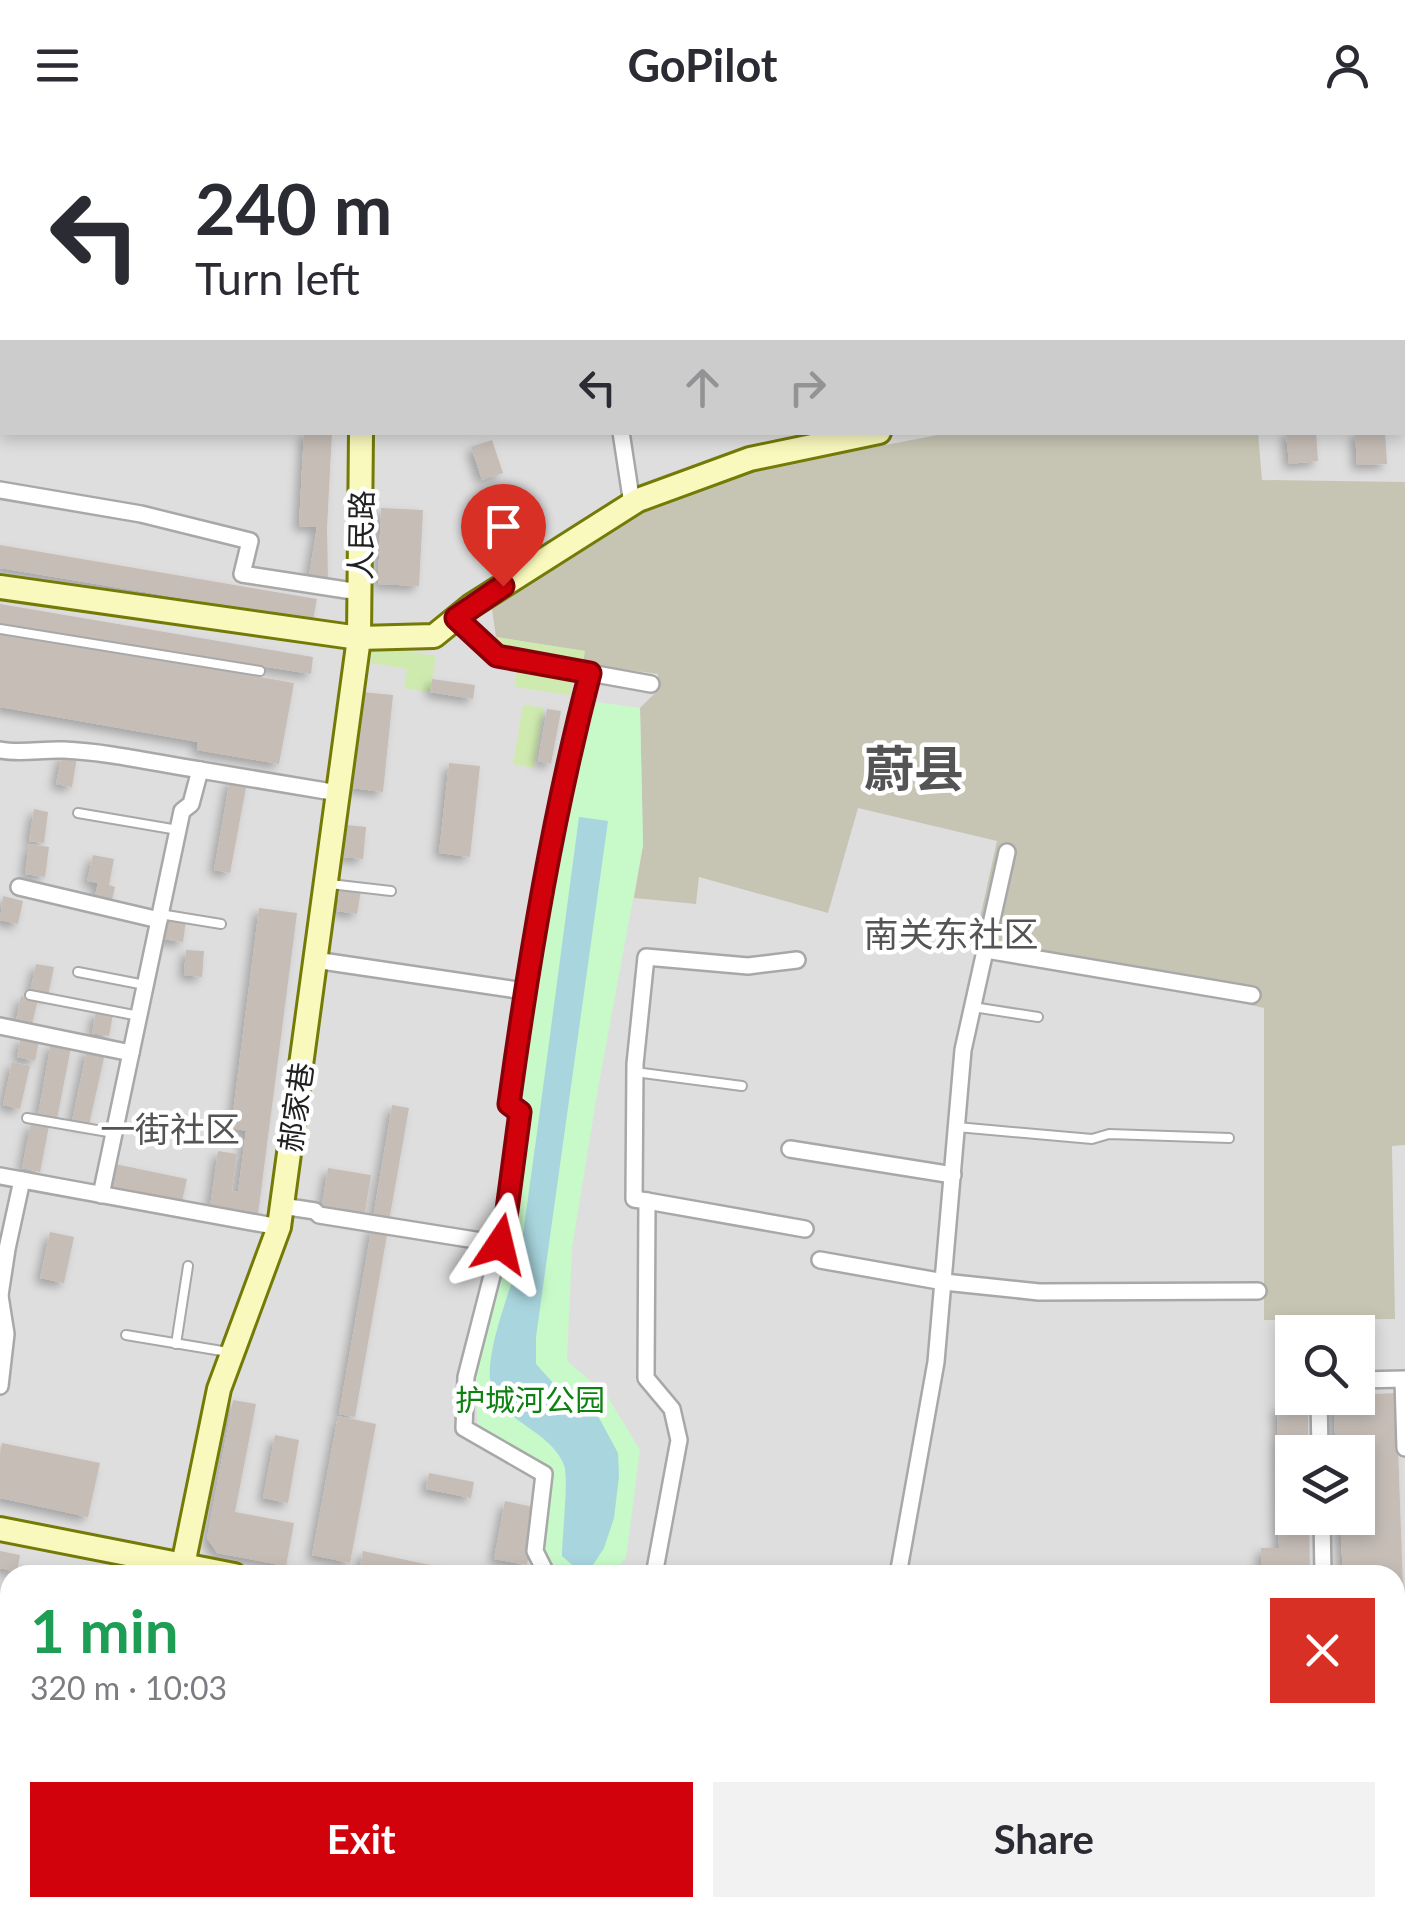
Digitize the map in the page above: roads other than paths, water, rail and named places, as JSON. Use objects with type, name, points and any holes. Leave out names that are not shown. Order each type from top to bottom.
[{"type":"street","name":"人民路","points":[[359,638],[361,435]]},
{"type":"street","points":[[621,435],[632,504]]},
{"type":"street","points":[[0,587],[359,638],[434,636],[632,504],[750,459],[865,435]]},
{"type":"street","points":[[0,490],[142,514],[250,541],[242,574],[359,592]]},
{"type":"street","points":[[456,618],[497,656],[651,684]]},
{"type":"street","name":"郝家巷","points":[[183,1565],[219,1389],[280,1217],[359,638]]},
{"type":"street","points":[[542,1565],[535,1551],[544,1474],[464,1428],[466,1377],[505,1225],[520,1112],[509,1104],[524,991],[569,753],[590,673]]},
{"type":"street","points":[[0,750],[66,750],[338,794]]},
{"type":"street","points":[[100,1195],[182,811],[191,804],[200,770]]},
{"type":"street","points":[[900,1565],[936,1362],[963,1050],[1007,852]]},
{"type":"street","points":[[20,887],[159,917]]},
{"type":"street","points":[[986,950],[1252,996]]},
{"type":"street","points":[[797,960],[748,966],[646,957],[635,1072],[634,1199],[805,1229]]},
{"type":"street","points":[[315,960],[524,991]]},
{"type":"street","points":[[0,1026],[131,1053]]},
{"type":"street","points":[[790,1149],[953,1175]]},
{"type":"street","points":[[0,1176],[100,1195],[500,1244]]},
{"type":"street","points":[[0,1386],[6,1334],[0,1289],[22,1180]]},
{"type":"street","points":[[647,1201],[646,1378],[672,1409],[679,1440],[656,1565]]},
{"type":"street","points":[[820,1260],[944,1282],[1038,1292],[1258,1291]]},
{"type":"street","points":[[1375,1380],[1404,1380],[1405,1448]]},
{"type":"street","points":[[0,1529],[160,1565]]},
{"type":"street","points":[[1323,1535],[1324,1565]]},
{"type":"lane","points":[[0,629],[260,671]]},
{"type":"lane","points":[[78,813],[178,830]]},
{"type":"lane","points":[[326,883],[392,890]]},
{"type":"lane","points":[[159,917],[221,924]]},
{"type":"lane","points":[[78,972],[145,985]]},
{"type":"lane","points":[[30,996],[139,1016]]},
{"type":"lane","points":[[973,1007],[1038,1017]]},
{"type":"lane","points":[[635,1072],[742,1086]]},
{"type":"lane","points":[[27,1118],[114,1133]]},
{"type":"lane","points":[[956,1127],[1092,1139],[1109,1134],[1229,1138]]},
{"type":"lane","points":[[176,1344],[188,1266]]},
{"type":"lane","points":[[126,1336],[233,1352]]},
{"type":"water","points":[[579,817],[608,821],[536,1337],[536,1364],[554,1384],[598,1416],[618,1453],[614,1518],[604,1548],[593,1565],[572,1565],[562,1556],[564,1465],[545,1440],[507,1411],[491,1385],[496,1335],[522,1241]]},
{"type":"district","name":"蔚县","points":[[914,768]]},
{"type":"district","name":"南关东社区","points":[[951,933]]},
{"type":"district","name":"一街社区","points":[[170,1128]]},
{"type":"park label","name":"护城河公园","points":[[530,1399]]}]
